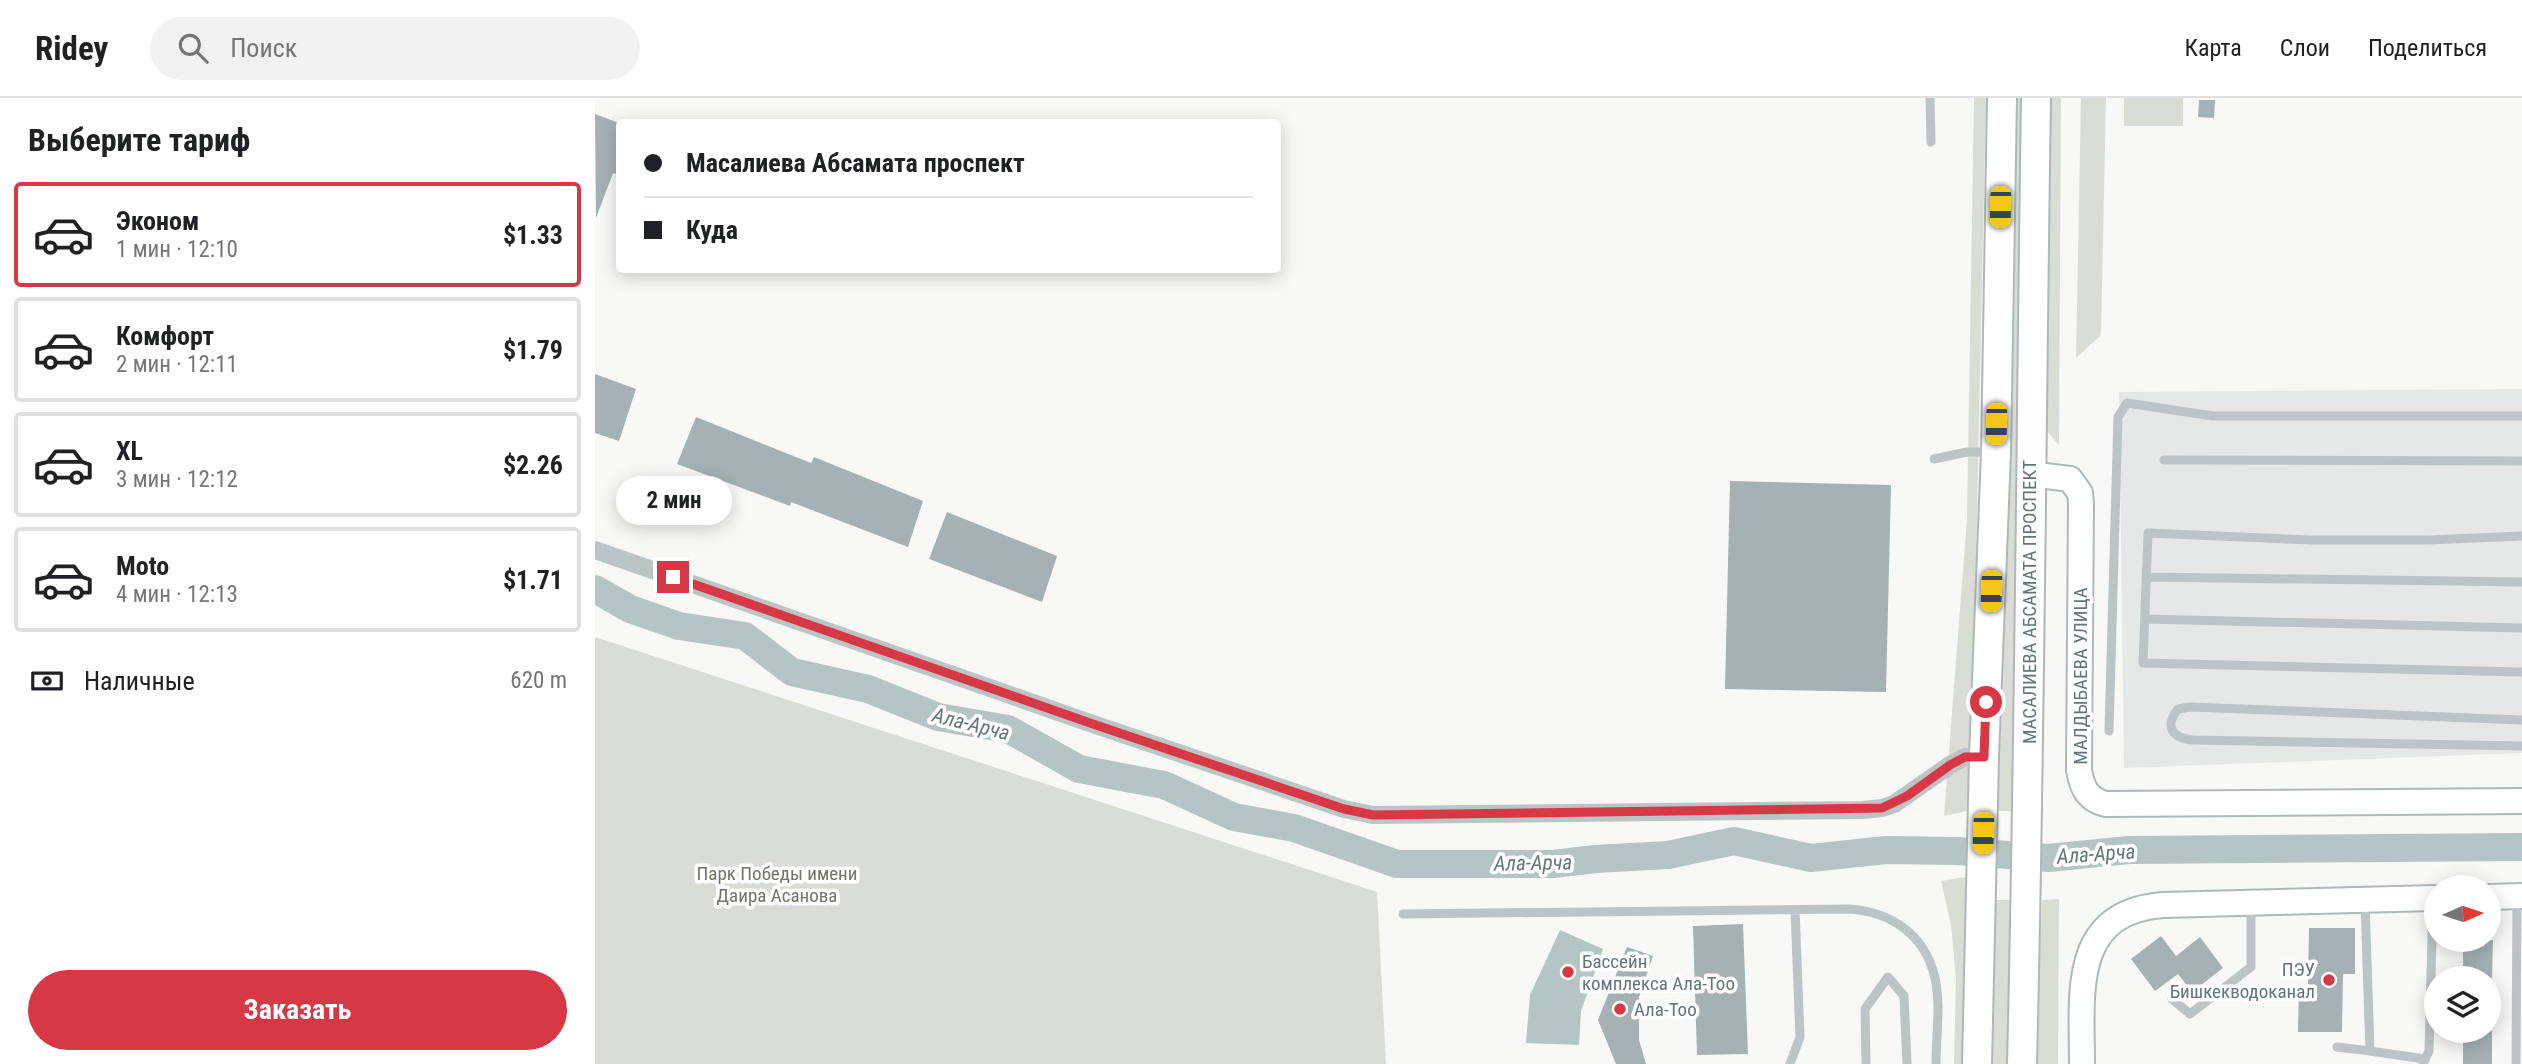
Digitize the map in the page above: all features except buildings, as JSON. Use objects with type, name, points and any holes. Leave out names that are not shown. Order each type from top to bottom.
[{"type":"main road","name":"МАСАЛИЕВА АБСАМАТА ПРОСПЕКТ","points":[[1977,1064],[1984,757],[1996,452],[2001,98]]},
{"type":"main road","name":"МАСАЛИЕВА АБСАМАТА ПРОСПЕКТ","points":[[2022,1064],[2028,811],[2036,98]]},
{"type":"street","name":"МАЛДЫБАЕВА УЛИЦА","points":[[2030,474],[2070,479],[2080,493],[2079,770],[2084,789],[2097,802],[2522,801]]},
{"type":"street","points":[[595,550],[1090,723],[1358,813],[1388,815],[1863,810],[1894,804],[1965,757],[1984,757]]},
{"type":"street","points":[[2501,897],[2519,896]]},
{"type":"street","points":[[2082,1064],[2083,978],[2088,954],[2108,925],[2128,911],[2150,906],[2424,898]]},
{"type":"lane","points":[[1930,98],[1931,142]]},
{"type":"lane","points":[[2109,731],[2118,417],[2127,403],[2213,416],[2522,416]]},
{"type":"lane","points":[[1934,459],[1967,452],[1996,452]]},
{"type":"lane","points":[[2164,460],[2522,461]]},
{"type":"lane","points":[[2522,536],[2428,540],[2311,540],[2148,533],[2143,663],[2522,672]]},
{"type":"lane","points":[[2146,577],[2522,582]]},
{"type":"lane","points":[[2145,619],[2522,628]]},
{"type":"lane","points":[[2522,720],[2190,707],[2179,709],[2173,716],[2171,726],[2174,734],[2181,739],[2193,740],[2522,746]]},
{"type":"lane","points":[[2516,1064],[2519,896]]},
{"type":"lane","points":[[2365,900],[2370,1051]]},
{"type":"lane","points":[[2172,999],[2190,1014],[2251,967],[2251,902]]},
{"type":"lane","points":[[1403,914],[1849,909],[1874,911],[1885,915],[1913,935],[1935,977],[1936,1064]]},
{"type":"lane","points":[[1790,1064],[1800,1037],[1795,910]]},
{"type":"lane","points":[[2337,1047],[2424,1062],[2429,1051],[2433,952]]},
{"type":"lane","points":[[1866,1064],[1865,1009],[1888,977],[1904,996],[1907,1064]]},
{"type":"shaded area","points":[[2522,389],[2522,753],[2124,768],[2119,392]]},
{"type":"shaded area","name":"Бассейн комплекса Ала-Тоо","points":[[1560,930],[1603,949],[1581,1011],[1579,1045],[1526,1043],[1530,995]]},
{"type":"green space","points":[[1974,98],[1986,98],[1973,703],[1967,811],[1944,816],[1967,519]]},
{"type":"green space","points":[[2015,98],[2024,98],[2012,811],[1996,811],[2003,695]]},
{"type":"green space","points":[[2048,98],[2061,98],[2059,445],[2044,428]]},
{"type":"green space","points":[[2081,98],[2106,98],[2101,335],[2076,358]]},
{"type":"green space","points":[[2124,98],[2183,98],[2183,126],[2124,126]]},
{"type":"green space","name":"Парк Победы имени Даира Асанова","points":[[595,637],[1377,892],[1386,1064],[595,1064]]},
{"type":"green space","points":[[1966,877],[1963,1064],[1954,1064],[1956,978],[1951,925],[1941,881]]},
{"type":"green space","points":[[2059,899],[2058,1064],[2036,1064],[2042,900]]},
{"type":"green space","points":[[1996,900],[2011,900],[2007,1064],[1992,1064]]},
{"type":"waterway","name":"Ала-Арча","points":[[595,589],[630,609],[679,626],[745,636],[792,672],[868,689],[938,717],[1008,729],[1079,769],[1164,785],[1234,817],[1294,828],[1397,864],[1553,864],[1668,855],[1734,841],[1811,858],[1886,850],[1957,851],[2048,858],[2129,850],[2522,847]]},
{"type":"place","name":"Бассейн комплекса Ала-Тоо","points":[[1568,972]]},
{"type":"place","name":"ПЭУ Бишкекводоканал","points":[[2329,980]]},
{"type":"place","name":"Ала-Тоо","points":[[1620,1009]]},
{"type":"route","points":[[673,577],[1344,809],[1373,815],[1882,808],[1894,804],[1965,757],[1984,757],[1986,702]]}]
